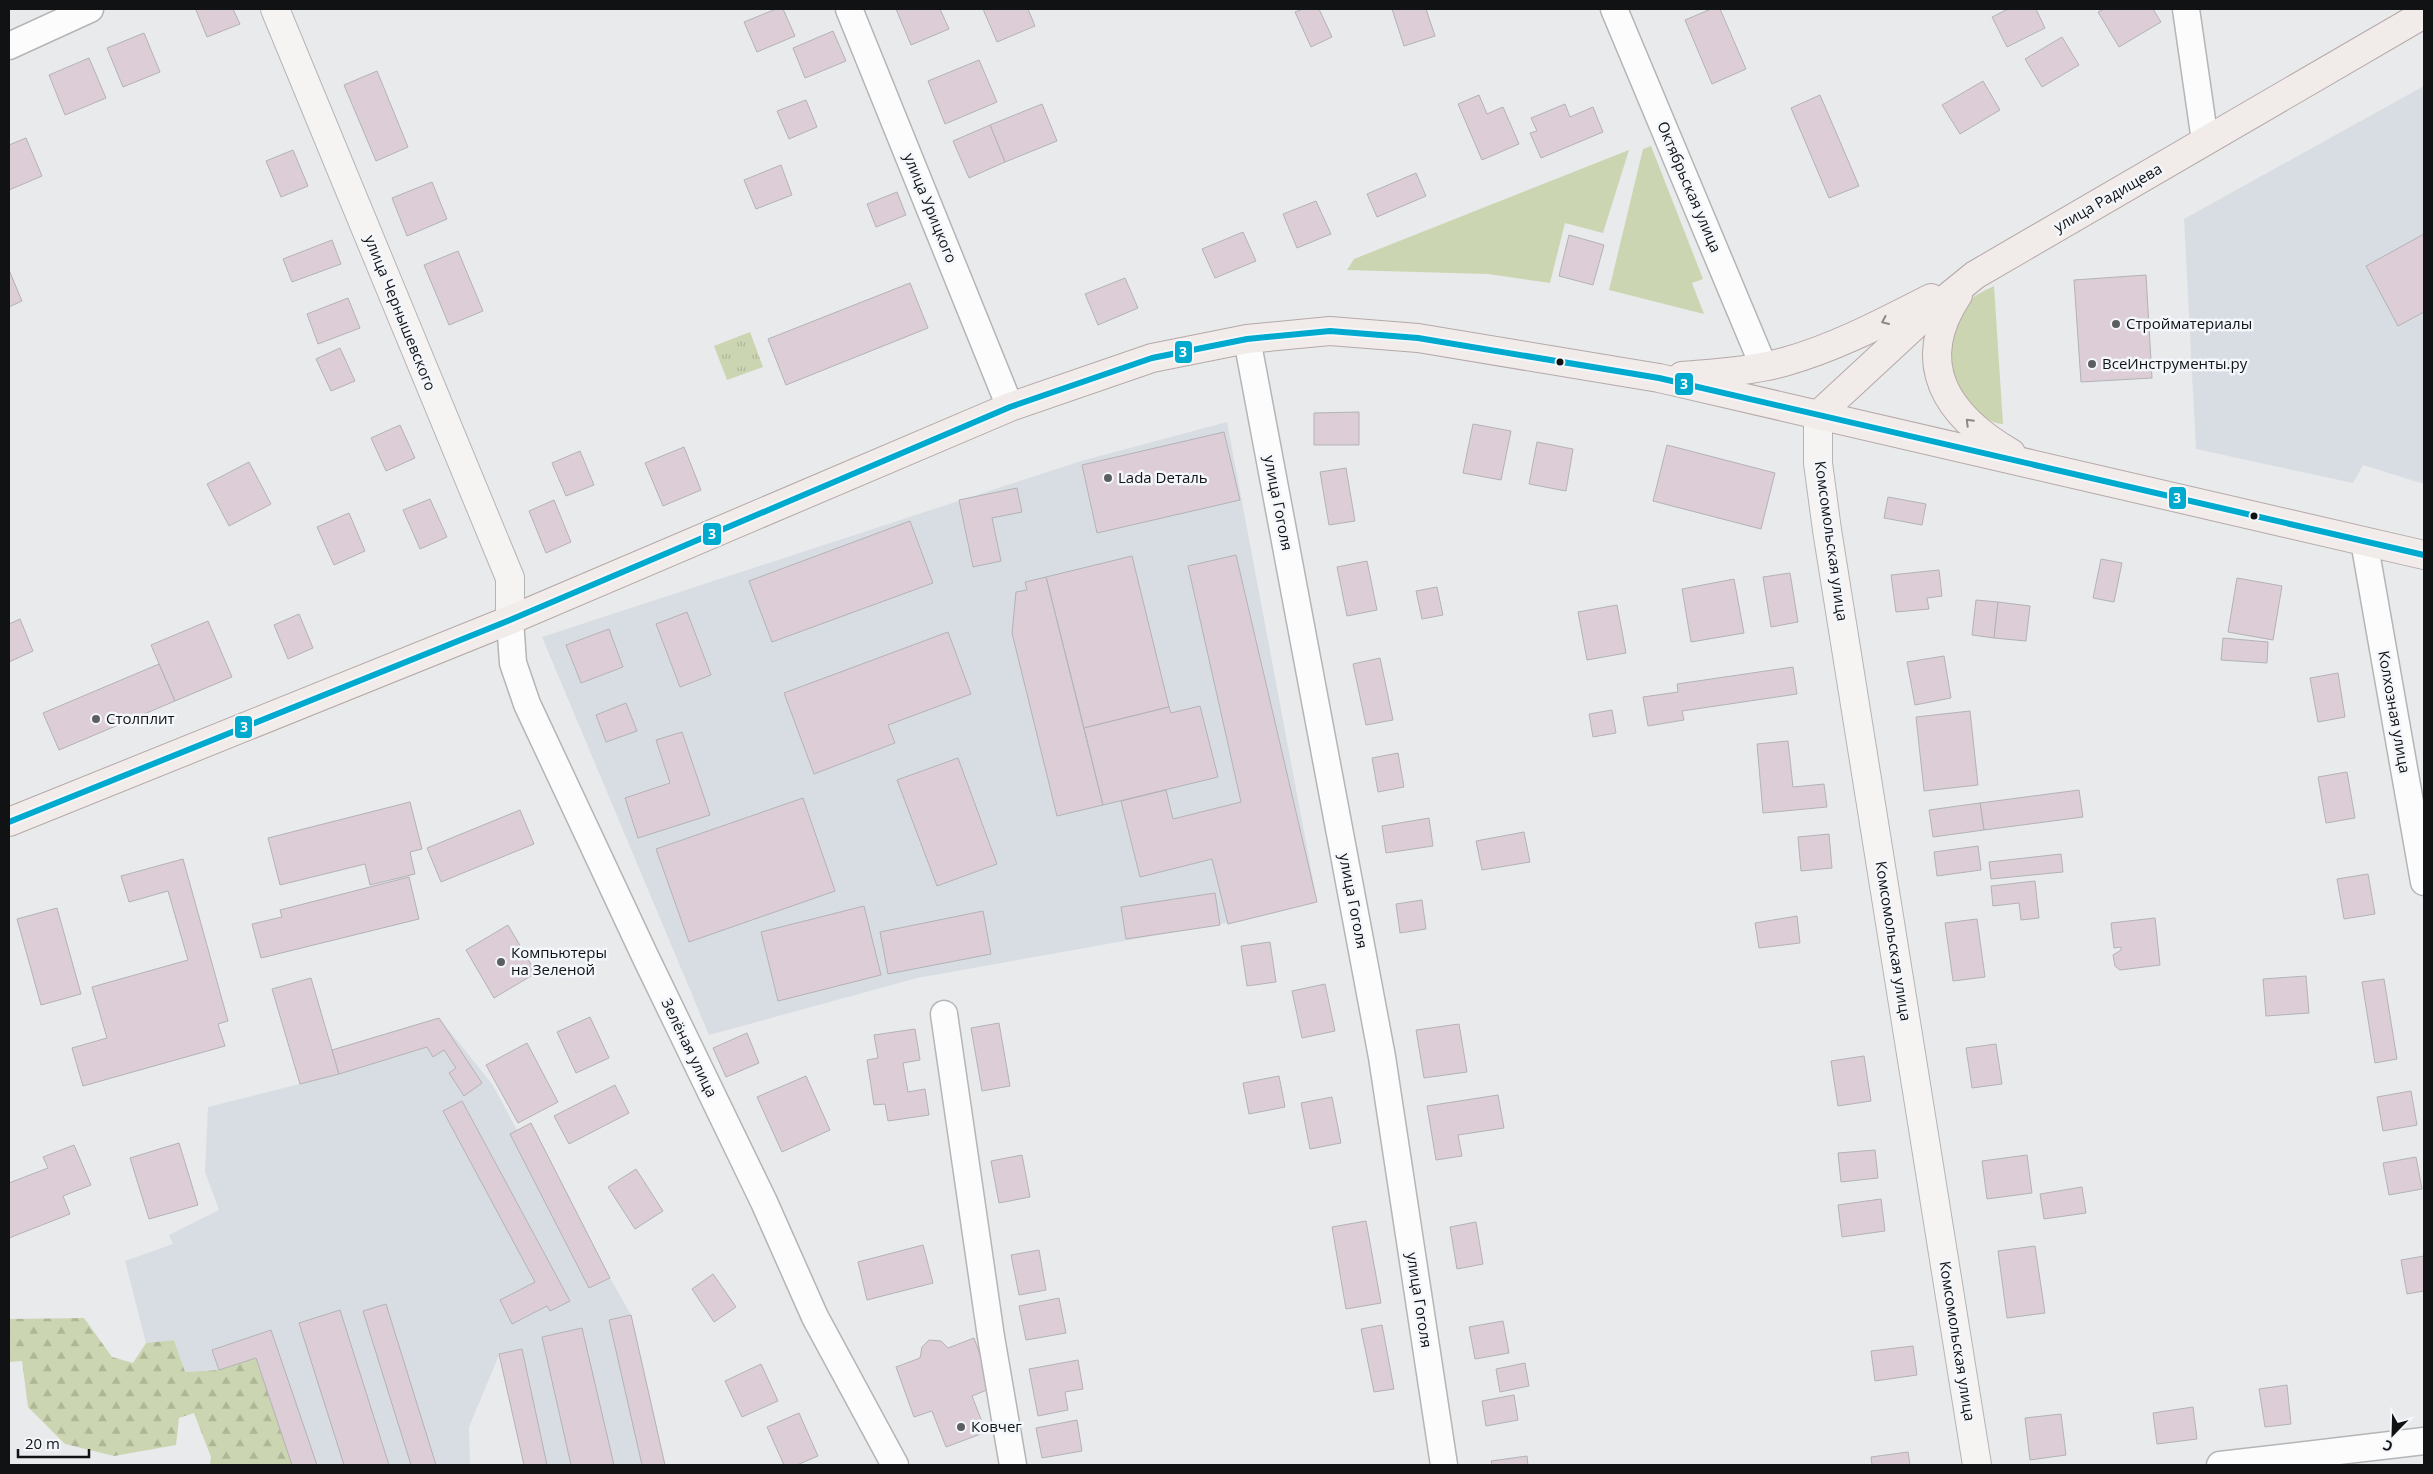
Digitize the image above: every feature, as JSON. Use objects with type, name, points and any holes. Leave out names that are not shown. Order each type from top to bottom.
[{"type":"main road","name":"улица Радищева","points":[[1818,416],[1927,314],[1975,275],[2424,14]]},
{"type":"main road","points":[[1658,378],[1782,362],[1832,345],[1898,315],[1975,275]]},
{"type":"main road","points":[[1975,275],[1960,292],[1944,317],[1936,352],[1938,372],[1945,390],[1954,405],[1978,430],[2011,453],[2040,466]]},
{"type":"main road","points":[[9,822],[510,620],[1010,407],[1152,358],[1248,339],[1330,331],[1418,338],[1658,378],[2424,555]]},
{"type":"street","points":[[9,46],[90,9]]},
{"type":"street","name":"улица Чернышевского","points":[[275,9],[510,578],[510,620]]},
{"type":"street","name":"улица Урицкого","points":[[850,9],[1010,407]]},
{"type":"street","name":"Октябрьская улица","points":[[1614,9],[1763,365]]},
{"type":"street","points":[[2186,9],[2205,141]]},
{"type":"street","name":"улица Гоголя","points":[[1248,339],[1382,1057],[1444,1465]]},
{"type":"street","name":"Комсомольская улица","points":[[1818,416],[1818,464],[1827,530],[1977,1465]]},
{"type":"street","name":"Колхозная улица","points":[[2364,541],[2424,882]]},
{"type":"street","name":"Зелёная улица","points":[[510,620],[513,663],[527,704],[645,956],[764,1202],[815,1318],[895,1465]]},
{"type":"street","points":[[944,1014],[991,1336],[1014,1465]]},
{"type":"street","points":[[2220,1465],[2424,1441]]},
{"type":"shaded area","points":[[2424,86],[2424,484],[2363,465],[2353,483],[2196,449],[2184,219]]},
{"type":"shaded area","points":[[1227,422],[1317,901],[1225,923],[917,978],[709,1035],[542,637],[1081,461]]},
{"type":"shaded area","points":[[439,1018],[492,1084],[517,1130],[531,1123],[610,1278],[631,1315],[665,1465],[524,1465],[499,1355],[469,1427],[470,1465],[292,1465],[256,1358],[219,1370],[184,1372],[174,1340],[146,1343],[125,1261],[173,1244],[169,1235],[219,1210],[205,1172],[208,1107],[339,1074],[332,1050]]},
{"type":"green space","points":[[1651,146],[1703,279],[1692,283],[1704,314],[1609,290],[1643,149]]},
{"type":"green space","points":[[1629,150],[1603,233],[1565,223],[1550,283],[1488,274],[1347,270],[1354,259]]},
{"type":"green space","points":[[1994,286],[2003,424],[1985,418],[1969,404],[1956,385],[1948,360],[1952,336],[1963,307],[1973,297]]},
{"type":"green space","points":[[750,332],[763,367],[727,380],[714,346]]},
{"type":"green space","points":[[84,1318],[112,1357],[133,1363],[146,1343],[174,1340],[185,1372],[219,1370],[256,1358],[292,1465],[210,1465],[211,1457],[194,1413],[179,1418],[176,1445],[114,1456],[65,1444],[28,1407],[22,1361],[9,1362],[9,1319]]},
{"type":"building","points":[[233,9],[240,24],[207,37],[196,10]]},
{"type":"building","points":[[776,9],[783,9],[795,36],[757,52],[744,22]]},
{"type":"building","points":[[896,9],[940,9],[949,29],[911,45]]},
{"type":"building","points":[[983,9],[1028,9],[1035,26],[997,42]]},
{"type":"building","points":[[1303,9],[1319,9],[1332,37],[1311,47],[1295,12]]},
{"type":"building","points":[[1392,9],[1426,9],[1435,36],[1404,46]]},
{"type":"building","points":[[1711,9],[1720,9],[1746,69],[1712,84],[1685,20]]},
{"type":"building","points":[[2008,9],[2036,9],[2045,28],[2007,47],[1992,17]]},
{"type":"building","points":[[2104,9],[2153,9],[2161,22],[2119,47],[2098,12]]},
{"type":"building","points":[[833,31],[846,61],[805,78],[793,48]]},
{"type":"building","points":[[144,33],[160,72],[123,87],[107,48]]},
{"type":"building","points":[[2062,37],[2079,65],[2042,87],[2025,59]]},
{"type":"building","points":[[89,58],[106,98],[65,115],[49,75]]},
{"type":"building","points":[[979,60],[997,102],[945,124],[928,81]]},
{"type":"building","points":[[377,71],[408,147],[376,161],[344,85]]},
{"type":"building","points":[[1983,81],[2000,110],[1960,134],[1942,105]]},
{"type":"building","points":[[1479,95],[1487,114],[1503,107],[1519,144],[1482,160],[1458,104]]},
{"type":"building","points":[[1820,95],[1859,186],[1829,198],[1791,108]]},
{"type":"building","points":[[806,100],[817,127],[789,139],[777,111]]},
{"type":"building","points":[[1042,104],[1057,141],[1005,162],[990,125]]},
{"type":"building","points":[[1565,104],[1570,117],[1593,107],[1603,132],[1541,158],[1530,133],[1537,131],[1531,118]]},
{"type":"building","points":[[990,125],[1005,162],[969,178],[953,141]]},
{"type":"building","points":[[26,138],[42,176],[9,190],[9,145]]},
{"type":"building","points":[[293,150],[308,186],[281,197],[266,161]]},
{"type":"building","points":[[781,165],[792,195],[756,209],[744,180]]},
{"type":"building","points":[[1416,173],[1426,196],[1377,217],[1367,194]]},
{"type":"building","points":[[432,182],[447,219],[407,236],[392,198]]},
{"type":"building","points":[[897,192],[906,215],[876,227],[867,204]]},
{"type":"building","points":[[1316,201],[1331,234],[1297,248],[1283,214]]},
{"type":"building","points":[[1243,232],[1256,261],[1215,278],[1202,249]]},
{"type":"building","points":[[2424,234],[2424,312],[2398,326],[2366,266]]},
{"type":"building","points":[[1569,235],[1604,245],[1593,285],[1559,276]]},
{"type":"building","points":[[332,240],[341,264],[292,282],[283,259]]},
{"type":"building","points":[[458,251],[483,311],[449,325],[424,265]]},
{"type":"building","points":[[9,270],[22,301],[9,307]]},
{"type":"building","points":[[2146,275],[2152,378],[2081,382],[2074,280]]},
{"type":"building","points":[[1125,278],[1138,308],[1098,325],[1085,294]]},
{"type":"building","points":[[910,283],[928,328],[786,385],[768,339]]},
{"type":"building","points":[[348,298],[360,328],[318,344],[307,314]]},
{"type":"building","points":[[340,348],[355,381],[331,391],[316,359]]},
{"type":"building","points":[[1359,412],[1359,445],[1314,445],[1314,413]]},
{"type":"building","points":[[1473,424],[1511,431],[1501,480],[1463,473]]},
{"type":"building","points":[[400,425],[415,458],[386,471],[371,438]]},
{"type":"building","points":[[1224,432],[1240,500],[1097,533],[1082,465]]},
{"type":"building","points":[[1537,442],[1573,449],[1566,491],[1529,484]]},
{"type":"building","points":[[1667,445],[1775,473],[1761,529],[1653,501]]},
{"type":"building","points":[[684,447],[701,490],[663,506],[645,463]]},
{"type":"building","points":[[580,451],[594,485],[566,496],[552,463]]},
{"type":"building","points":[[249,462],[271,504],[229,526],[207,484]]},
{"type":"building","points":[[1346,468],[1355,521],[1329,525],[1320,472]]},
{"type":"building","points":[[1017,488],[1022,512],[992,518],[1001,561],[973,567],[959,500]]},
{"type":"building","points":[[1888,497],[1926,504],[1922,525],[1884,518]]},
{"type":"building","points":[[430,499],[447,537],[420,549],[403,510]]},
{"type":"building","points":[[554,500],[571,542],[546,553],[529,511]]},
{"type":"building","points":[[349,513],[365,551],[334,565],[317,527]]},
{"type":"building","points":[[910,521],[933,583],[772,642],[749,581]]},
{"type":"building","points":[[1236,555],[1317,902],[1228,924],[1212,859],[1140,877],[1121,801],[1166,790],[1173,819],[1241,802],[1188,566]]},
{"type":"building","points":[[1132,556],[1169,707],[1084,728],[1046,577]]},
{"type":"building","points":[[2101,559],[2122,563],[2114,602],[2093,598]]},
{"type":"building","points":[[1367,561],[1377,610],[1347,616],[1337,567]]},
{"type":"building","points":[[1939,570],[1942,596],[1927,598],[1929,609],[1896,612],[1891,575]]},
{"type":"building","points":[[1790,573],[1798,622],[1771,627],[1763,577]]},
{"type":"building","points":[[1046,577],[1103,805],[1057,816],[1012,633],[1016,592],[1027,590],[1025,582]]},
{"type":"building","points":[[2237,578],[2282,586],[2273,640],[2228,632]]},
{"type":"building","points":[[1734,579],[1744,633],[1691,642],[1682,589]]},
{"type":"building","points":[[1437,587],[1443,615],[1422,619],[1416,591]]},
{"type":"building","points":[[1976,600],[1998,602],[1994,638],[1972,635]]},
{"type":"building","points":[[1998,602],[2030,606],[2026,641],[1994,638]]},
{"type":"building","points":[[1617,605],[1626,653],[1587,660],[1578,612]]},
{"type":"building","points":[[687,612],[711,675],[680,687],[656,624]]},
{"type":"building","points":[[299,614],[313,648],[288,659],[274,625]]},
{"type":"building","points":[[20,619],[33,651],[9,662],[9,624]]},
{"type":"building","points":[[208,621],[232,677],[175,701],[151,645]]},
{"type":"building","points":[[609,629],[623,667],[581,683],[566,645]]},
{"type":"building","points":[[948,632],[971,694],[888,725],[895,743],[814,774],[784,693]]},
{"type":"building","points":[[2223,638],[2268,642],[2267,663],[2221,660]]},
{"type":"building","points":[[1944,656],[1951,698],[1915,705],[1907,662]]},
{"type":"building","points":[[1380,658],[1393,720],[1366,725],[1353,664]]},
{"type":"building","points":[[159,664],[175,701],[59,750],[43,713]]},
{"type":"building","points":[[1793,667],[1797,694],[1682,711],[1684,720],[1648,726],[1643,697],[1678,692],[1677,684]]},
{"type":"building","points":[[2338,673],[2345,717],[2318,722],[2310,678]]},
{"type":"building","points":[[626,703],[637,731],[606,742],[596,715]]},
{"type":"building","points":[[1200,706],[1218,777],[1103,805],[1084,728],[1169,707],[1171,713]]},
{"type":"building","points":[[1612,710],[1616,733],[1593,737],[1589,714]]},
{"type":"building","points":[[1970,711],[1978,785],[1924,791],[1916,717]]},
{"type":"building","points":[[682,732],[710,815],[638,838],[625,798],[670,783],[656,740]]},
{"type":"building","points":[[1788,741],[1793,787],[1824,784],[1827,807],[1763,813],[1757,744]]},
{"type":"building","points":[[1398,753],[1404,787],[1378,792],[1372,758]]},
{"type":"building","points":[[958,758],[997,864],[937,886],[897,780]]},
{"type":"building","points":[[2347,772],[2355,818],[2326,823],[2318,777]]},
{"type":"building","points":[[2079,790],[2083,817],[1984,830],[1980,803]]},
{"type":"building","points":[[803,798],[835,891],[689,942],[656,849]]},
{"type":"building","points":[[410,802],[422,849],[410,852],[415,874],[370,885],[365,864],[280,885],[268,838]]},
{"type":"building","points":[[1980,803],[1984,830],[1933,837],[1929,810]]},
{"type":"building","points":[[520,810],[534,844],[441,882],[427,848]]},
{"type":"building","points":[[1429,818],[1433,846],[1386,853],[1382,826]]},
{"type":"building","points":[[1524,832],[1530,862],[1482,870],[1476,841]]},
{"type":"building","points":[[1829,834],[1832,868],[1801,871],[1798,837]]},
{"type":"building","points":[[1978,846],[1981,870],[1937,876],[1934,852]]},
{"type":"building","points":[[2061,854],[2063,872],[1991,879],[1989,862]]},
{"type":"building","points":[[183,859],[228,1021],[218,1024],[225,1046],[83,1086],[72,1048],[107,1038],[92,987],[188,960],[168,891],[129,902],[121,876]]},
{"type":"building","points":[[2368,874],[2375,914],[2344,919],[2337,879]]},
{"type":"building","points":[[409,877],[419,919],[261,958],[252,924],[282,917],[280,910]]},
{"type":"building","points":[[2035,881],[2039,918],[2021,920],[2019,903],[1993,906],[1991,886]]},
{"type":"building","points":[[1215,893],[1220,925],[1126,939],[1121,907]]},
{"type":"building","points":[[1422,900],[1426,929],[1400,933],[1396,904]]},
{"type":"building","points":[[864,906],[881,975],[778,1001],[761,932]]},
{"type":"building","points":[[57,908],[81,994],[41,1005],[17,919]]},
{"type":"building","points":[[983,911],[991,954],[888,974],[880,932]]},
{"type":"building","points":[[1797,916],[1800,943],[1759,948],[1755,923]]},
{"type":"building","points":[[2155,918],[2160,965],[2120,970],[2115,966],[2113,955],[2121,950],[2121,947],[2114,948],[2111,923]]},
{"type":"building","points":[[1977,919],[1985,977],[1953,981],[1945,923]]},
{"type":"building","name":"Компьютеры на Зеленой","points":[[508,925],[536,973],[494,998],[466,950]]},
{"type":"building","points":[[1270,942],[1276,982],[1247,986],[1241,946]]},
{"type":"building","points":[[2306,976],[2309,1013],[2266,1016],[2263,979]]},
{"type":"building","points":[[311,978],[339,1074],[300,1084],[272,989]]},
{"type":"building","points":[[2384,979],[2397,1059],[2375,1063],[2362,982]]},
{"type":"building","points":[[1325,984],[1335,1031],[1302,1038],[1292,991]]},
{"type":"building","points":[[590,1017],[609,1058],[576,1073],[557,1032]]},
{"type":"building","points":[[439,1018],[482,1083],[464,1096],[449,1073],[456,1068],[444,1050],[433,1057],[427,1047],[339,1074],[332,1050]]},
{"type":"building","points":[[999,1023],[1010,1086],[982,1091],[971,1028]]},
{"type":"building","points":[[1459,1024],[1467,1072],[1424,1078],[1416,1030]]},
{"type":"building","points":[[915,1029],[920,1060],[903,1063],[908,1092],[925,1089],[929,1115],[888,1121],[885,1104],[874,1105],[867,1060],[878,1058],[874,1035]]},
{"type":"building","points":[[747,1033],[759,1063],[726,1077],[713,1048]]},
{"type":"building","points":[[527,1043],[558,1102],[518,1123],[486,1065]]},
{"type":"building","points":[[1996,1044],[2002,1084],[1972,1088],[1966,1048]]},
{"type":"building","points":[[1864,1056],[1871,1101],[1838,1106],[1831,1061]]},
{"type":"building","points":[[806,1076],[830,1130],[782,1152],[757,1097]]},
{"type":"building","points":[[1279,1076],[1285,1107],[1249,1114],[1243,1083]]},
{"type":"building","points":[[615,1085],[629,1113],[569,1144],[554,1116]]},
{"type":"building","points":[[2411,1091],[2417,1125],[2383,1131],[2377,1097]]},
{"type":"building","points":[[1498,1095],[1504,1128],[1458,1135],[1462,1156],[1436,1160],[1427,1106]]},
{"type":"building","points":[[1332,1097],[1341,1143],[1310,1149],[1301,1103]]},
{"type":"building","points":[[462,1101],[570,1301],[550,1311],[547,1306],[512,1324],[500,1300],[535,1282],[443,1111]]},
{"type":"building","points":[[531,1123],[610,1278],[589,1288],[510,1134]]},
{"type":"building","points":[[179,1143],[198,1205],[149,1219],[130,1158]]},
{"type":"building","points":[[74,1145],[91,1185],[63,1196],[70,1214],[9,1238],[9,1183],[48,1168],[43,1157]]},
{"type":"building","points":[[1875,1150],[1878,1178],[1841,1182],[1838,1153]]},
{"type":"building","points":[[1022,1155],[1030,1197],[999,1203],[991,1161]]},
{"type":"building","points":[[2027,1155],[2032,1193],[1987,1199],[1982,1161]]},
{"type":"building","points":[[2416,1157],[2422,1189],[2389,1195],[2383,1163]]},
{"type":"building","points":[[636,1169],[663,1211],[635,1229],[608,1187]]},
{"type":"building","points":[[2082,1187],[2086,1213],[2044,1219],[2040,1194]]},
{"type":"building","points":[[1881,1199],[1885,1231],[1842,1237],[1838,1205]]},
{"type":"building","points":[[1366,1221],[1381,1303],[1346,1309],[1332,1227]]},
{"type":"building","points":[[1476,1222],[1483,1264],[1457,1269],[1450,1227]]},
{"type":"building","points":[[923,1245],[933,1283],[867,1300],[858,1262]]},
{"type":"building","points":[[2035,1246],[2045,1313],[2007,1318],[1998,1251]]},
{"type":"building","points":[[1039,1250],[1046,1290],[1019,1295],[1011,1255]]},
{"type":"building","points":[[2424,1256],[2424,1291],[2407,1294],[2401,1260]]},
{"type":"building","points":[[713,1274],[736,1307],[714,1322],[692,1289]]},
{"type":"building","points":[[1059,1298],[1066,1333],[1026,1340],[1019,1306]]},
{"type":"building","points":[[386,1304],[436,1465],[411,1465],[363,1311]]},
{"type":"building","points":[[340,1310],[389,1465],[344,1465],[299,1323]]},
{"type":"building","points":[[631,1315],[665,1465],[642,1465],[609,1320]]},
{"type":"building","points":[[1503,1321],[1509,1353],[1475,1359],[1469,1327]]},
{"type":"building","points":[[1382,1325],[1394,1389],[1374,1392],[1361,1329]]},
{"type":"building","points":[[582,1328],[614,1465],[571,1465],[542,1337]]},
{"type":"building","points":[[271,1330],[317,1465],[292,1465],[256,1358],[219,1370],[212,1350]]},
{"type":"building","points":[[974,1338],[992,1388],[972,1396],[986,1432],[946,1447],[932,1411],[914,1417],[896,1367],[920,1358],[922,1347],[929,1340],[941,1341],[948,1348]]},
{"type":"building","points":[[1913,1346],[1917,1375],[1875,1381],[1871,1351]]},
{"type":"building","points":[[522,1349],[547,1465],[524,1465],[499,1354]]},
{"type":"building","points":[[1078,1360],[1083,1389],[1065,1392],[1068,1410],[1038,1416],[1029,1369]]},
{"type":"building","points":[[1525,1363],[1529,1386],[1500,1392],[1496,1369]]},
{"type":"building","points":[[761,1364],[778,1401],[742,1417],[725,1381]]},
{"type":"building","points":[[2287,1385],[2291,1424],[2265,1427],[2259,1389]]},
{"type":"building","points":[[1514,1395],[1518,1420],[1486,1426],[1482,1401]]},
{"type":"building","points":[[2193,1407],[2197,1439],[2157,1444],[2153,1413]]},
{"type":"building","points":[[799,1413],[818,1456],[797,1465],[784,1465],[767,1427]]},
{"type":"building","points":[[2061,1414],[2066,1455],[2030,1460],[2025,1418]]},
{"type":"building","points":[[1077,1420],[1082,1451],[1042,1458],[1036,1428]]},
{"type":"building","points":[[1908,1452],[1910,1465],[1872,1465],[1871,1457]]},
{"type":"building","points":[[1527,1456],[1528,1465],[1492,1465],[1491,1461]]},
{"type":"transit line","name":"3","points":[[9,822],[510,620],[1010,407],[1152,358],[1247,339],[1330,331],[1418,338],[1659,378],[2424,555]]},
{"type":"place","name":"Стройматериалы","points":[[2116,324]]},
{"type":"place","name":"ВсеИнструменты.ру","points":[[2092,364]]},
{"type":"place","name":"Lada Dеталь","points":[[1108,478]]},
{"type":"place","name":"Столплит","points":[[96,719]]},
{"type":"place","name":"Компьютеры на Зеленой","points":[[501,962]]},
{"type":"place","name":"Ковчег","points":[[961,1427]]}]
